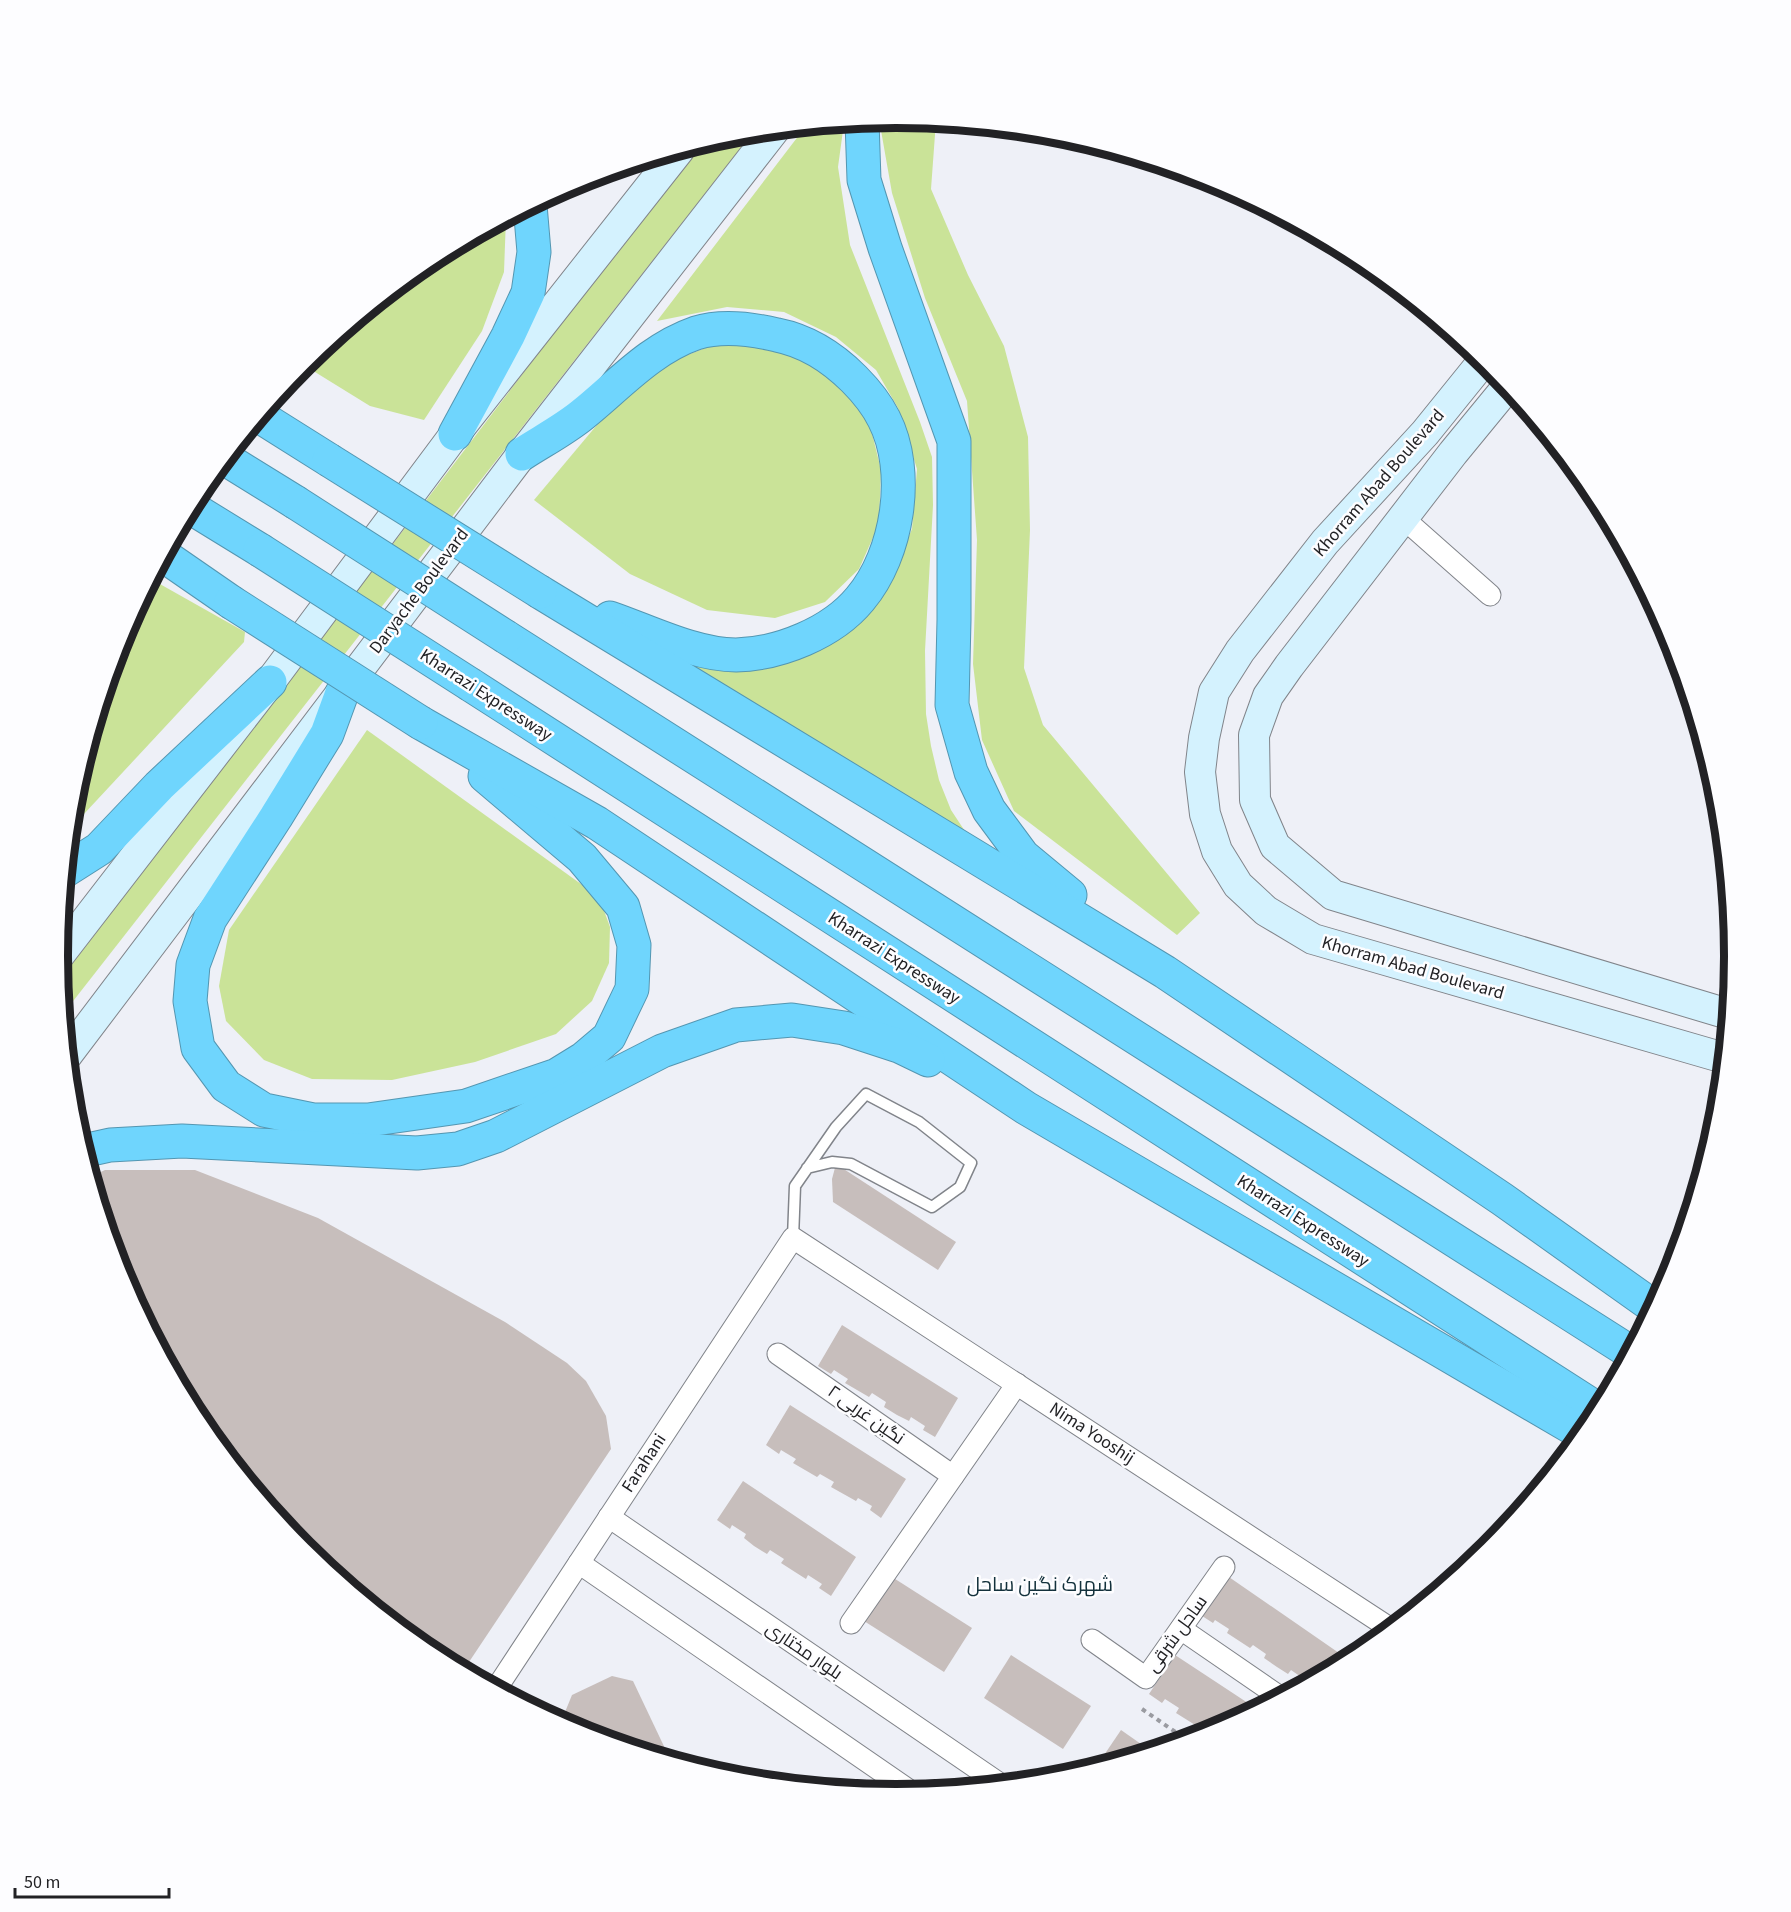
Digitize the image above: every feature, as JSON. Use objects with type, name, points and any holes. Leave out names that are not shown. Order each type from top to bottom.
[{"type":"highway","points":[[862,129],[864,180],[885,248],[954,441],[952,705],[970,772],[989,810],[1023,856],[1165,972]]},
{"type":"highway","points":[[455,434],[508,336],[528,293],[534,252],[531,212]]},
{"type":"highway","points":[[522,454],[582,416],[636,367],[665,348],[698,333],[726,329],[755,330],[786,337],[815,348],[840,364],[865,390],[885,419],[896,451],[898,497],[894,532],[882,567],[860,600],[832,623],[804,640],[774,651],[735,655],[695,649],[540,592]]},
{"type":"highway","points":[[275,407],[329,460]]},
{"type":"highway","points":[[265,420],[540,592],[1165,972],[1502,1199],[1647,1302]]},
{"type":"highway","points":[[231,463],[1624,1348]]},
{"type":"highway","name":"Kharrazi Expressway","points":[[197,511],[1591,1405]]},
{"type":"highway","points":[[169,559],[231,602],[421,723],[597,823],[1026,1108],[1575,1429]]},
{"type":"highway","points":[[163,571],[231,602]]},
{"type":"highway","points":[[73,866],[99,849],[159,786],[270,682]]},
{"type":"highway","points":[[342,693],[327,734],[210,919],[193,965],[189,1001],[198,1048],[226,1086],[264,1110],[313,1120],[368,1120],[466,1106],[557,1075],[583,1059],[609,1037],[633,989],[634,945],[622,907],[582,858],[421,723]]},
{"type":"highway","points":[[91,1149],[110,1145],[182,1141],[417,1153],[458,1149],[496,1136],[662,1052],[736,1025],[792,1020],[844,1028],[899,1046],[1026,1108]]},
{"type":"street","name":"Daryache Boulevard","points":[[73,1047],[522,454],[768,138]]},
{"type":"street","points":[[68,943],[270,682],[455,434],[672,159]]},
{"type":"street","name":"Khorram Abad Boulevard","points":[[1478,368],[1425,433],[1325,542],[1240,651],[1214,692],[1204,738],[1200,772],[1205,813],[1217,851],[1238,885],[1266,911],[1313,939],[1717,1056]]},
{"type":"street","name":"Khorram Abad Boulevard","points":[[1502,393],[1453,453],[1268,696],[1254,735],[1255,800],[1275,846],[1333,895],[1722,1012]]},
{"type":"street","points":[[1425,433],[1453,453]]},
{"type":"street","points":[[1403,518],[1490,596]]},
{"type":"street","name":"Nima Yooshij","points":[[793,1238],[1384,1624]]},
{"type":"street","name":"Farahani","points":[[500,1683],[793,1238]]},
{"type":"street","name":"نگین غربی ۲","points":[[778,1354],[953,1476]]},
{"type":"street","points":[[851,1623],[1017,1384]]},
{"type":"street","name":"بلوار مختاری","points":[[609,1518],[991,1778]]},
{"type":"street","points":[[579,1563],[900,1784]]},
{"type":"street","name":"ساحل شرقی","points":[[1092,1640],[1146,1678],[1224,1567]]},
{"type":"street","points":[[1181,1629],[1274,1693]]},
{"type":"lane","points":[[793,1238],[795,1186],[807,1168],[836,1127],[866,1094],[919,1122],[971,1163],[960,1187],[932,1207],[851,1164],[832,1162],[807,1168]]},
{"type":"path","points":[[1142,1709],[1178,1734]]},
{"type":"green space","points":[[881,129],[935,129],[931,189],[968,275],[1004,346],[1028,437],[1030,530],[1024,668],[1043,725],[1200,913],[1177,935],[1014,811],[982,740],[973,664],[977,540],[967,401],[925,298],[892,193]]},
{"type":"green space","points":[[843,130],[838,167],[850,245],[932,457],[933,505],[925,651],[926,714],[931,746],[939,780],[951,810],[982,857],[628,634],[747,664],[898,561],[912,529],[917,469],[898,408],[876,370],[836,337],[784,312],[727,307],[657,321],[800,134]]},
{"type":"green space","points":[[745,142],[69,1006],[68,969],[691,154]]},
{"type":"green space","points":[[506,226],[504,272],[482,331],[424,420],[370,406],[311,370],[391,299],[435,268]]},
{"type":"green space","points":[[716,344],[751,345],[789,355],[822,371],[847,394],[870,425],[881,470],[879,524],[859,569],[825,602],[775,618],[707,610],[630,574],[534,500],[612,407],[656,367]]},
{"type":"green space","points":[[157,582],[245,632],[244,642],[79,819],[83,794],[111,690]]},
{"type":"green space","points":[[367,730],[599,897],[610,927],[609,963],[592,1001],[556,1034],[475,1062],[392,1080],[312,1079],[264,1060],[226,1021],[219,986],[229,930]]},
{"type":"building","points":[[836,1164],[956,1242],[938,1270],[833,1202],[832,1179]]},
{"type":"building","points":[[105,1170],[195,1170],[318,1218],[505,1322],[567,1363],[586,1381],[606,1416],[611,1449],[467,1664],[391,1613],[350,1579],[273,1502],[239,1460],[207,1416],[178,1370],[153,1322],[111,1222],[97,1174]]},
{"type":"building","points":[[842,1325],[958,1398],[935,1437],[923,1430],[925,1426],[911,1417],[909,1421],[884,1407],[886,1402],[872,1393],[869,1397],[845,1383],[848,1379],[834,1370],[831,1374],[818,1366]]},
{"type":"building","points":[[790,1405],[906,1479],[881,1518],[870,1510],[872,1506],[858,1498],[856,1501],[831,1487],[834,1482],[820,1474],[817,1477],[793,1463],[796,1459],[781,1450],[779,1454],[766,1445]]},
{"type":"building","points":[[743,1481],[856,1557],[831,1596],[819,1588],[822,1584],[808,1575],[806,1579],[781,1563],[784,1559],[770,1550],[767,1554],[744,1538],[746,1534],[732,1525],[730,1529],[717,1520]]},
{"type":"building","points":[[1226,1575],[1339,1653],[1302,1677],[1291,1670],[1288,1674],[1264,1658],[1266,1654],[1253,1645],[1250,1648],[1227,1633],[1229,1629],[1199,1614]]},
{"type":"building","points":[[892,1577],[972,1628],[944,1672],[864,1621]]},
{"type":"building","points":[[1011,1655],[1091,1706],[1063,1749],[984,1698]]},
{"type":"building","points":[[1175,1655],[1250,1704],[1198,1726],[1176,1713],[1179,1708],[1165,1699],[1162,1703],[1149,1694]]},
{"type":"building","points":[[612,1676],[633,1681],[666,1752],[629,1740],[564,1714],[572,1695]]},
{"type":"building","points":[[1121,1730],[1143,1746],[1110,1756],[1102,1758]]},
{"type":"district","name":"شهرک نگین ساحل","points":[[1040,1585]]}]
